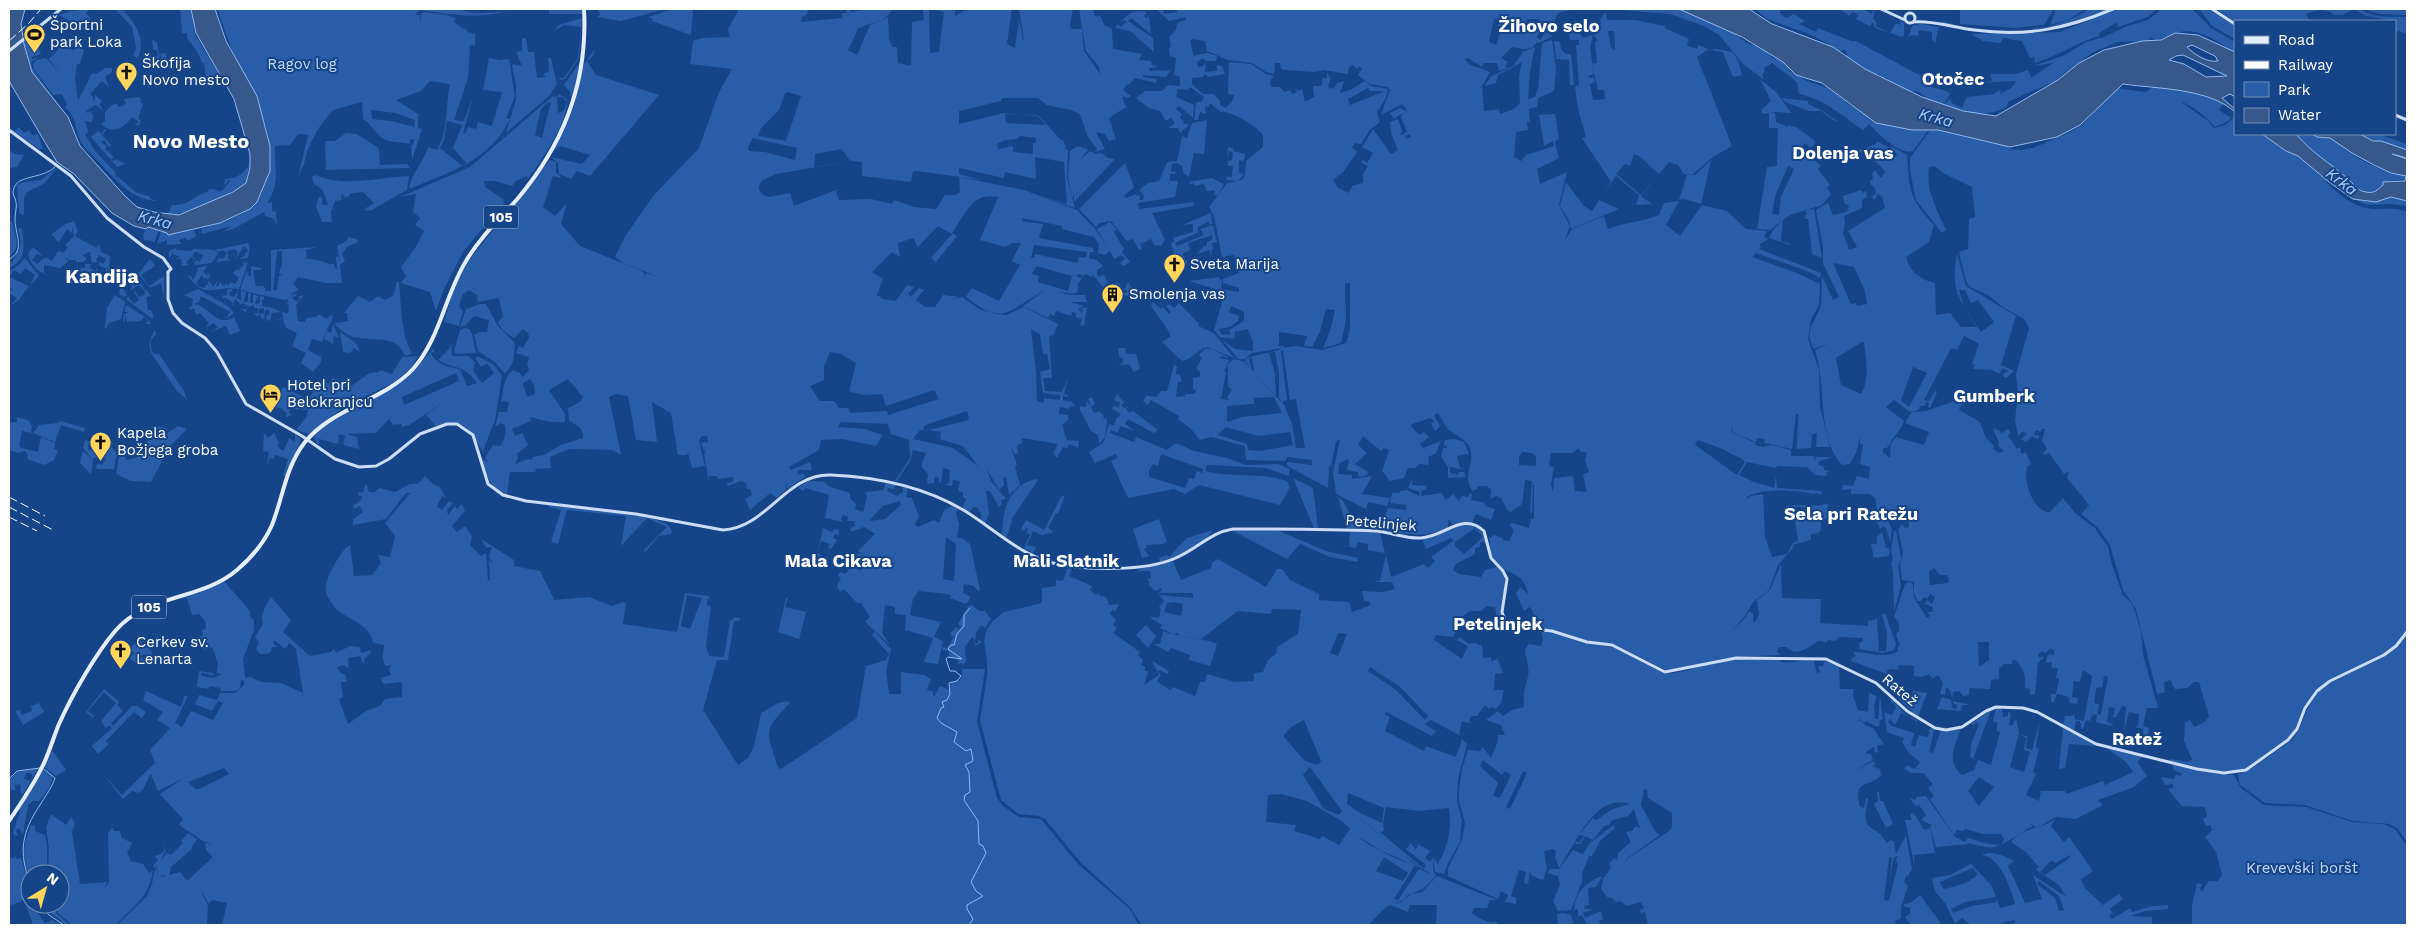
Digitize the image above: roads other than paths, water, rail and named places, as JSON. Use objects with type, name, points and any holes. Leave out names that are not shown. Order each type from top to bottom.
[{"type":"main road","points":[[9,50],[61,9]]},
{"type":"main road","name":"105","points":[[9,821],[45,762],[59,725],[73,697],[104,646],[124,621],[139,611],[155,604],[217,583],[240,568],[254,553],[271,528],[290,468],[308,440],[319,428],[340,413],[398,382],[414,368],[424,354],[465,262],[479,242],[536,174],[552,151],[567,122],[578,87],[582,63],[584,9]]},
{"type":"main road","points":[[1881,9],[1909,23],[1927,22]]},
{"type":"main road","points":[[1890,12],[1911,13],[1915,17],[1927,22],[1940,25],[2002,32],[2049,30],[2084,22],[2113,9]]},
{"type":"main road","points":[[2212,9],[2234,23]]},
{"type":"main road","points":[[1905,20],[1906,14]]},
{"type":"main road","points":[[1913,22],[1915,17]]},
{"type":"main road","points":[[9,130],[65,171],[107,218],[144,247],[163,258],[168,267],[166,269],[168,272],[168,299],[173,313],[181,322],[205,338],[217,352],[246,404],[308,440]]},
{"type":"main road","name":"Petelinjek","points":[[308,440],[342,462],[370,468],[386,462],[420,434],[447,424],[457,424],[473,434],[488,484],[496,491],[511,498],[625,512],[711,528],[736,528],[754,519],[796,486],[815,476],[831,475],[890,482],[910,486],[965,511],[1011,544],[1048,561],[1079,567],[1144,566],[1179,557],[1216,533],[1233,529],[1379,532],[1419,538],[1433,536],[1454,525],[1471,524],[1484,531],[1491,558],[1505,573],[1507,585],[1502,612],[1508,623],[1520,628],[1552,631],[1593,643]]},
{"type":"main road","name":"Ratež","points":[[1593,643],[1617,646],[1665,672],[1736,658],[1826,659],[1876,683],[1907,711],[1935,728],[1946,730],[1962,727],[1986,711],[1996,707],[2023,708],[2041,714],[2096,744],[2224,773],[2246,770],[2294,736],[2305,708],[2317,691],[2330,681],[2384,655],[2396,646],[2407,632]]},
{"type":"water","name":"Krka","points":[[9,9],[25,9],[21,24],[24,44],[32,72],[68,117],[80,146],[137,207],[154,212],[179,215],[233,192],[246,183],[250,168],[250,154],[234,99],[196,33],[191,9],[215,9],[226,41],[257,96],[270,146],[270,171],[257,202],[250,209],[220,223],[168,235],[148,227],[146,229],[134,226],[112,213],[74,174],[57,162],[9,81]]},
{"type":"water","name":"Krka","points":[[1679,9],[1749,9],[1772,24],[1833,47],[1865,69],[1922,97],[1963,111],[1996,116],[2058,80],[2079,63],[2104,50],[2142,41],[2161,40],[2175,33],[2198,35],[2234,52],[2234,96],[2230,94],[2222,98],[2234,108],[2234,111],[2224,104],[2197,94],[2123,84],[2080,125],[2057,137],[2010,147],[1938,130],[1912,130],[1876,123],[1822,83],[1796,75],[1783,62],[1742,37]],"holes":[[[2192,45],[2215,56],[2218,61],[2210,61],[2197,55],[2187,47]],[[2183,55],[2227,76],[2206,77],[2184,64],[2169,60]]]},
{"type":"water","name":"Krka","points":[[2263,135],[2297,135],[2358,189],[2374,192],[2383,185],[2383,182],[2405,181],[2406,176],[2391,173],[2374,165],[2330,138],[2314,135],[2362,135],[2373,141],[2381,141],[2407,150],[2407,158],[2392,154],[2407,159],[2407,201],[2391,197],[2376,202],[2353,199],[2298,156],[2286,151]]},
{"type":"waterway","points":[[9,259],[14,256],[18,247],[14,187],[22,180],[42,174],[55,167]]},
{"type":"waterway","points":[[969,925],[973,919],[967,909],[967,905],[983,896],[976,891],[971,882],[986,853],[983,846],[979,844],[978,821],[964,800],[965,795],[970,792],[969,772],[965,765],[973,761],[971,749],[966,751],[954,742],[957,732],[941,723],[937,718],[941,708],[944,707],[942,702],[947,700],[950,694],[949,683],[957,681],[961,676],[955,671],[950,671],[946,659],[948,657],[962,659],[948,649],[951,645],[954,645],[957,634],[964,626],[964,615],[970,608]]},
{"type":"waterway","points":[[9,779],[17,771],[40,768]]},
{"type":"waterway","points":[[25,864],[24,842],[29,824],[55,778],[44,769]]},
{"type":"waterway","points":[[48,914],[64,925]]},
{"type":"railway","points":[[9,41],[41,9]]},
{"type":"railway","points":[[9,497],[45,516]]},
{"type":"railway","points":[[9,507],[55,531]]},
{"type":"railway","points":[[9,517],[37,531]]},
{"type":"place","name":"Športni park Loka","points":[[34,53]]},
{"type":"place","name":"Škofija Novo mesto","points":[[126,91]]},
{"type":"place","name":"Sveta Marija","points":[[1174,283]]},
{"type":"place","name":"Smolenja vas","points":[[1113,313]]},
{"type":"place","name":"Hotel pri Belokranjcu","points":[[271,413]]},
{"type":"place","name":"Kapela Božjega groba","points":[[101,461]]},
{"type":"place","name":"Cerkev sv. Lenarta","points":[[120,670]]},
{"type":"district","name":"Žihovo selo","points":[[1549,26]]},
{"type":"district","name":"Otočec","points":[[1953,79]]},
{"type":"district","name":"Novo Mesto","points":[[191,141]]},
{"type":"district","name":"Dolenja vas","points":[[1843,153]]},
{"type":"district","name":"Kandija","points":[[102,276]]},
{"type":"district","name":"Gumberk","points":[[1994,396]]},
{"type":"district","name":"Sela pri Ratežu","points":[[1851,514]]},
{"type":"district","name":"Mala Cikava","points":[[838,561]]},
{"type":"district","name":"Mali Slatnik","points":[[1066,561]]},
{"type":"district","name":"Petelinjek","points":[[1498,624]]},
{"type":"district","name":"Ratež","points":[[2137,739]]},
{"type":"park label","name":"Ragov log","points":[[302,64]]},
{"type":"park label","name":"Krevevški boršt","points":[[2302,868]]}]
